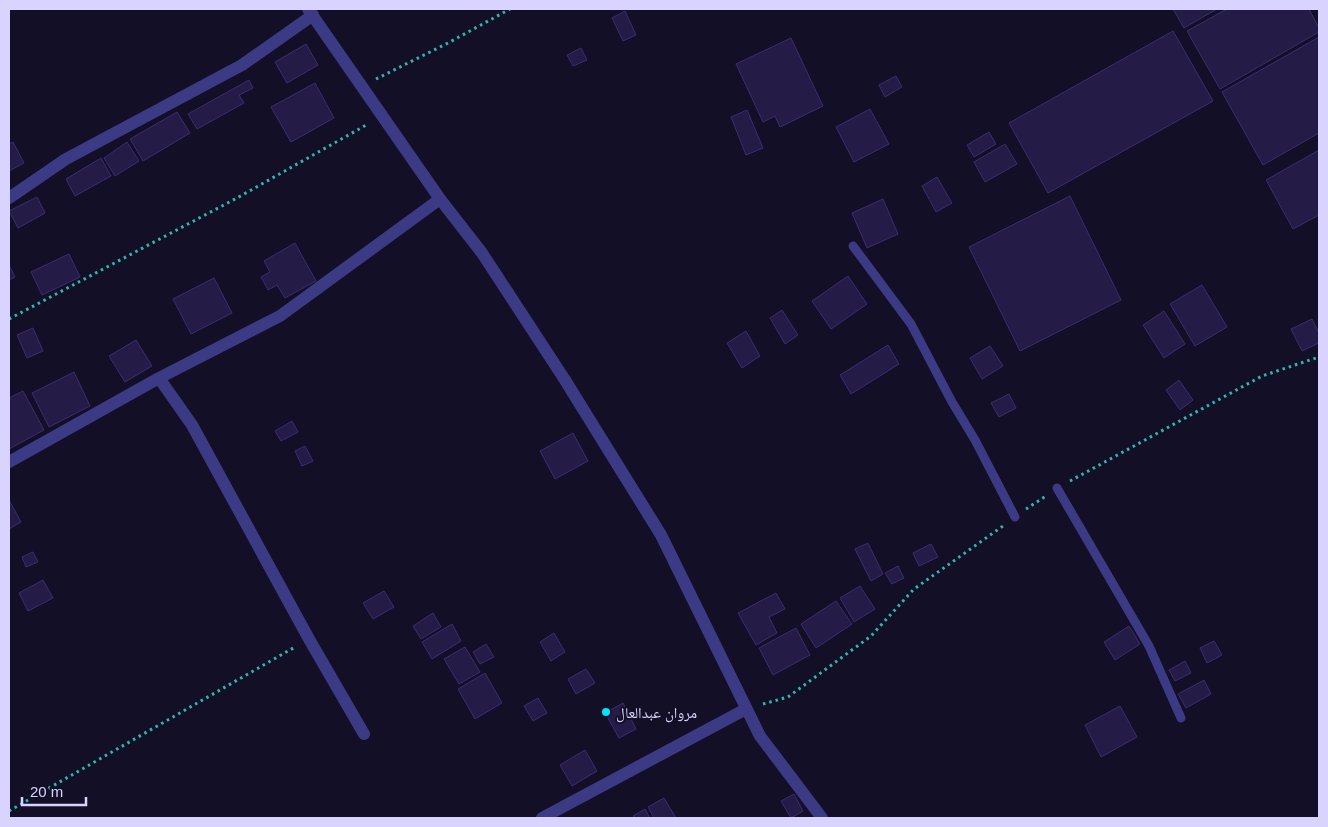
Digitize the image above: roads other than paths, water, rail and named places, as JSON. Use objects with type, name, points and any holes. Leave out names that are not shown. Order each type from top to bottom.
[{"type":"street","points":[[9,198],[66,159],[242,65],[310,12],[440,200],[482,253],[539,341],[661,535],[760,736],[822,818]]},
{"type":"street","points":[[9,462],[159,378],[280,316],[440,200]]},
{"type":"street","points":[[159,378],[192,424],[309,639],[364,734]]},
{"type":"street","points":[[542,818],[746,709]]},
{"type":"lane","points":[[853,246],[911,324],[1015,517]]},
{"type":"lane","points":[[1057,488],[1150,646],[1180,718]]},
{"type":"place","name":"مروان عبدالعال","points":[[606,712]]}]
